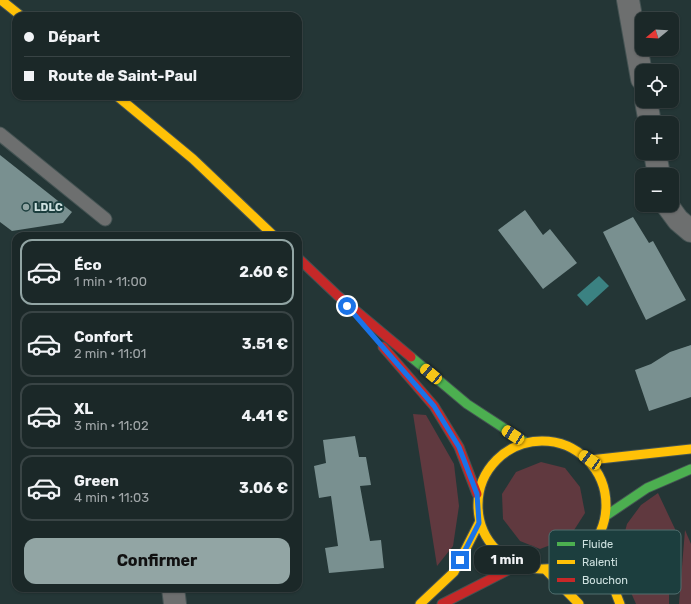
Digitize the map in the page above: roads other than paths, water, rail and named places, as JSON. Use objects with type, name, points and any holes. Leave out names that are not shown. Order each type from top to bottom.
[{"type":"main road","points":[[1,0],[16,12]]},
{"type":"main road","points":[[122,100],[193,159],[270,232]]},
{"type":"main road","points":[[302,262],[337,295],[467,404],[524,442]]},
{"type":"main road","points":[[337,295],[434,406],[459,447],[477,494],[479,523],[494,548],[518,565],[546,570],[549,569]]},
{"type":"main road","points":[[477,494],[488,467],[506,452],[524,442],[538,439],[566,444],[590,460],[605,486],[607,515],[601,530]]},
{"type":"main road","points":[[590,460],[691,449]]},
{"type":"main road","points":[[607,515],[634,495],[663,479],[691,469]]},
{"type":"main road","points":[[420,604],[454,572],[479,523]]},
{"type":"main road","points":[[442,604],[518,565]]},
{"type":"main road","points":[[546,570],[549,573]]},
{"type":"main road","points":[[569,594],[579,604]]},
{"type":"main road","points":[[616,594],[620,604]]},
{"type":"street","points":[[628,0],[639,64]]},
{"type":"street","points":[[672,212],[678,220],[691,231]]},
{"type":"street","points":[[174,592],[175,604]]},
{"type":"lane","points":[[0,134],[104,219]]},
{"type":"water","points":[[599,276],[609,286],[587,306],[577,295]]},
{"type":"place","name":"LDLC","points":[[26,207]]}]
